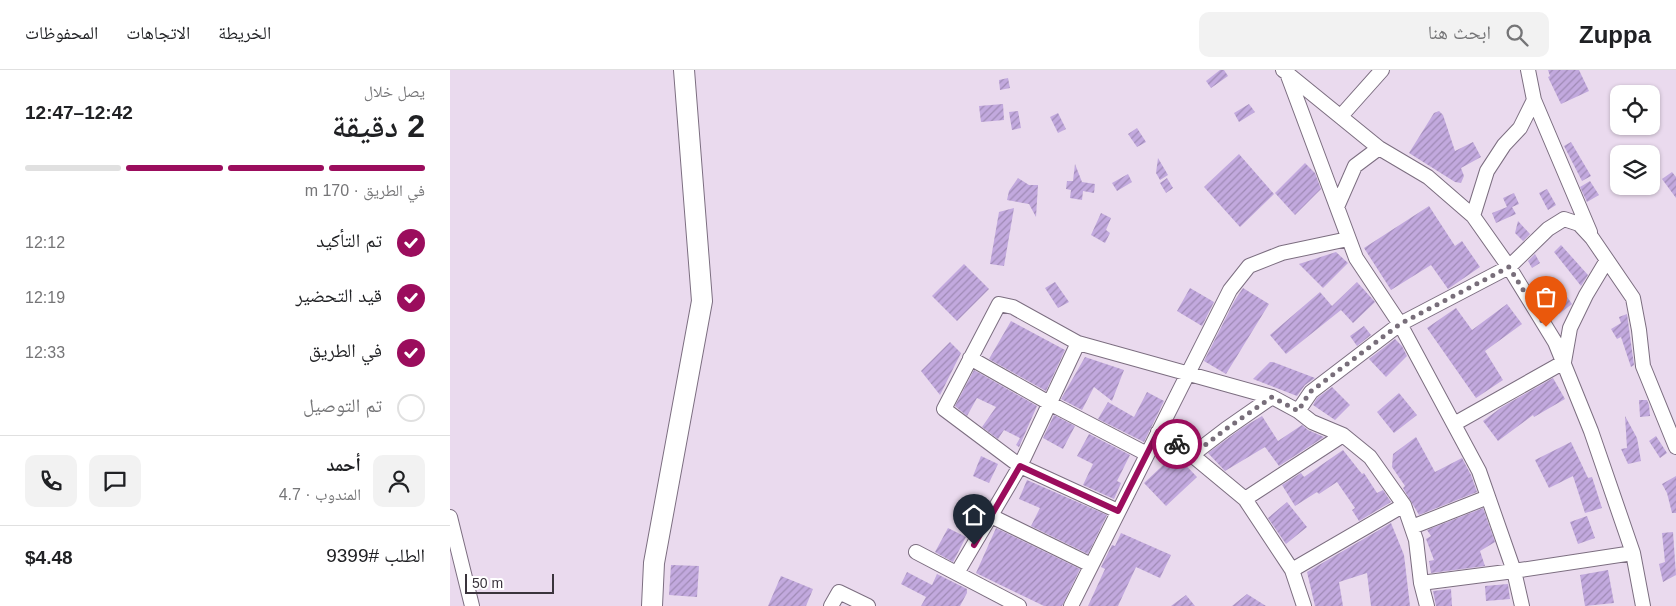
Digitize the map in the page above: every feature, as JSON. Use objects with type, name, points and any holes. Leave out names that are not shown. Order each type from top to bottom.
[{"type":"main road","points":[[652,606],[654,563],[702,301],[684,70]]},
{"type":"street","points":[[1340,116],[1382,70]]},
{"type":"street","points":[[1528,70],[1534,100],[1592,238]]},
{"type":"street","points":[[1285,72],[1379,148],[1428,177],[1473,216],[1509,267],[1556,342],[1592,431],[1633,553],[1643,606]]},
{"type":"street","points":[[1285,72],[1356,258],[1400,324],[1479,471],[1514,571],[1522,606]]},
{"type":"street","points":[[1473,216],[1487,171],[1504,145],[1520,128],[1534,100]]},
{"type":"street","points":[[1337,207],[1355,166],[1379,148]]},
{"type":"street","points":[[1298,411],[1310,392],[1400,324],[1509,267],[1548,229],[1564,219],[1579,224],[1592,238],[1632,298],[1639,330],[1643,366],[1676,447]]},
{"type":"street","points":[[1071,606],[1230,290],[1249,266],[1282,253],[1348,239]]},
{"type":"street","points":[[1564,362],[1570,328],[1586,295],[1607,260]]},
{"type":"street","points":[[1118,511],[1020,466],[944,409],[999,304],[1013,307],[1078,343],[1272,397],[1298,411],[1312,422],[1344,435],[1370,458],[1404,505],[1416,540],[1420,583],[1427,606]]},
{"type":"street","points":[[957,573],[1020,466],[1051,404],[1078,343]]},
{"type":"street","points":[[970,358],[1051,404],[1147,454]]},
{"type":"street","points":[[1454,424],[1564,362]]},
{"type":"street","points":[[1192,455],[1272,397]]},
{"type":"street","points":[[1158,432],[1192,455],[1245,499],[1292,570],[1304,606]]},
{"type":"street","points":[[1245,499],[1344,435]]},
{"type":"street","points":[[1412,527],[1488,497]]},
{"type":"street","points":[[1292,570],[1404,505]]},
{"type":"street","points":[[991,516],[1091,565]]},
{"type":"street","points":[[450,517],[472,606]]},
{"type":"street","points":[[916,552],[1019,606]]},
{"type":"street","points":[[1420,583],[1633,553]]},
{"type":"street","points":[[832,606],[839,592],[868,606]]},
{"type":"building","points":[[1220,70],[1224,70],[1228,76],[1211,88],[1206,81]]},
{"type":"building","points":[[1548,70],[1579,70],[1589,91],[1561,104],[1548,77],[1550,76]]},
{"type":"building","points":[[1008,78],[1010,88],[1000,90],[999,80]]},
{"type":"building","points":[[1003,104],[1004,120],[981,122],[979,106]]},
{"type":"building","points":[[1249,104],[1255,112],[1239,122],[1234,113]]},
{"type":"building","points":[[1018,111],[1021,128],[1012,130],[1009,112]]},
{"type":"building","points":[[1439,111],[1443,115],[1455,151],[1473,142],[1481,157],[1461,168],[1464,176],[1461,183],[1455,182],[1409,153],[1434,113]]},
{"type":"building","points":[[1058,113],[1066,129],[1058,133],[1050,117]]},
{"type":"building","points":[[1137,128],[1146,142],[1137,147],[1128,134]]},
{"type":"building","points":[[1571,142],[1591,176],[1582,181],[1564,146]]},
{"type":"building","points":[[1239,154],[1274,194],[1240,227],[1204,187]]},
{"type":"building","points":[[1158,158],[1168,175],[1160,180],[1156,173]]},
{"type":"building","points":[[1305,163],[1315,173],[1321,189],[1295,215],[1275,193]]},
{"type":"building","points":[[1075,164],[1082,182],[1095,184],[1094,193],[1083,191],[1082,200],[1070,198],[1071,190],[1066,189],[1067,181],[1073,181]]},
{"type":"building","points":[[1672,172],[1676,177],[1676,198],[1662,179]]},
{"type":"building","points":[[1128,174],[1132,182],[1117,191],[1112,183]]},
{"type":"building","points":[[1018,178],[1029,185],[1038,185],[1036,217],[1029,204],[1007,200],[1009,191]]},
{"type":"building","points":[[1167,178],[1173,188],[1166,193],[1160,183]]},
{"type":"building","points":[[1590,181],[1599,195],[1587,202],[1580,187]]},
{"type":"building","points":[[1547,189],[1556,205],[1548,210],[1539,193]]},
{"type":"building","points":[[1514,193],[1519,204],[1512,207],[1516,214],[1496,223],[1492,213],[1507,207],[1503,198]]},
{"type":"building","points":[[1429,206],[1455,246],[1462,241],[1480,267],[1448,289],[1431,265],[1391,290],[1364,248]]},
{"type":"building","points":[[1014,208],[1004,266],[990,264],[999,212]]},
{"type":"building","points":[[1101,213],[1111,218],[1106,230],[1110,233],[1105,243],[1091,235]]},
{"type":"building","points":[[1518,221],[1530,234],[1523,241],[1515,233]]},
{"type":"building","points":[[1561,245],[1588,275],[1581,286],[1554,252]]},
{"type":"building","points":[[1336,252],[1348,263],[1323,288],[1299,264]]},
{"type":"building","points":[[1535,254],[1540,263],[1532,268],[1528,261]]},
{"type":"building","points":[[964,264],[989,289],[957,321],[932,296]]},
{"type":"building","points":[[1055,282],[1069,302],[1058,308],[1045,288]]},
{"type":"building","points":[[1357,282],[1375,302],[1353,323],[1341,310],[1286,354],[1270,335],[1320,292],[1332,306]]},
{"type":"building","points":[[1190,288],[1214,302],[1202,326],[1177,311]]},
{"type":"building","points":[[1243,288],[1269,304],[1226,374],[1204,361]]},
{"type":"building","points":[[1561,288],[1572,304],[1559,314],[1548,297]]},
{"type":"building","points":[[1507,304],[1522,324],[1485,351],[1503,380],[1476,398],[1427,328],[1456,308],[1472,330]]},
{"type":"building","points":[[1627,314],[1634,365],[1631,367],[1621,337],[1617,339],[1611,329],[1621,323],[1619,317]]},
{"type":"building","points":[[1011,321],[1065,350],[1046,391],[989,359]]},
{"type":"building","points":[[1364,326],[1371,335],[1357,346],[1350,336]]},
{"type":"building","points":[[1395,339],[1402,346],[1407,356],[1386,377],[1369,359]]},
{"type":"building","points":[[950,342],[961,353],[940,395],[921,371]]},
{"type":"building","points":[[1085,357],[1124,370],[1112,401],[1094,387],[1082,410],[1061,399]]},
{"type":"building","points":[[1270,362],[1315,378],[1305,385],[1297,396],[1253,379]]},
{"type":"building","points":[[974,370],[1037,406],[1019,447],[1016,445],[1020,438],[1004,430],[998,439],[982,427],[996,407],[977,398],[967,416],[955,406]]},
{"type":"building","points":[[1553,378],[1565,399],[1534,417],[1533,415],[1498,441],[1483,421],[1502,407]]},
{"type":"building","points":[[1332,387],[1350,405],[1335,420],[1313,405],[1317,398]]},
{"type":"building","points":[[1147,392],[1164,401],[1144,442],[1098,419],[1108,402],[1134,417]]},
{"type":"building","points":[[1399,393],[1417,415],[1394,433],[1377,412]]},
{"type":"building","points":[[1639,400],[1647,400],[1650,416],[1640,417]]},
{"type":"building","points":[[1054,415],[1075,426],[1063,449],[1043,438]]},
{"type":"building","points":[[1262,416],[1278,441],[1302,425],[1308,430],[1324,437],[1279,466],[1265,447],[1225,471],[1208,453]]},
{"type":"building","points":[[1625,416],[1637,438],[1641,461],[1628,464],[1621,449],[1627,448]]},
{"type":"building","points":[[1089,434],[1130,455],[1117,481],[1121,483],[1114,499],[1083,485],[1093,464],[1077,456]]},
{"type":"building","points":[[1656,436],[1667,453],[1660,458],[1649,441]]},
{"type":"building","points":[[1416,437],[1435,472],[1462,458],[1477,492],[1419,515],[1403,488],[1405,486],[1392,467],[1393,454]]},
{"type":"building","points":[[1571,442],[1588,478],[1592,477],[1602,508],[1585,513],[1573,476],[1549,488],[1535,460]]},
{"type":"building","points":[[1343,450],[1362,474],[1364,473],[1377,493],[1383,490],[1391,502],[1359,521],[1352,510],[1355,508],[1337,482],[1295,506],[1282,485],[1301,473],[1304,477]]},
{"type":"building","points":[[1175,454],[1197,477],[1166,506],[1144,483]]},
{"type":"building","points":[[981,456],[998,464],[989,483],[973,476]]},
{"type":"building","points":[[1676,476],[1676,513],[1672,513],[1667,493],[1662,484]]},
{"type":"building","points":[[1027,480],[1107,515],[1088,554],[1031,526],[1040,508],[1019,499]]},
{"type":"building","points":[[962,499],[985,509],[978,521],[957,512]]},
{"type":"building","points":[[1287,502],[1307,527],[1286,544],[1268,518]]},
{"type":"building","points":[[1483,508],[1495,542],[1480,551],[1485,566],[1431,573],[1429,561],[1434,560],[1426,539],[1431,536],[1427,530]]},
{"type":"building","points":[[1587,516],[1595,538],[1578,544],[1570,522]]},
{"type":"building","points":[[1391,523],[1404,555],[1410,606],[1371,606],[1367,573],[1339,582],[1343,606],[1315,606],[1307,572]]},
{"type":"building","points":[[948,528],[966,537],[953,562],[935,552]]},
{"type":"building","points":[[996,528],[1080,569],[1062,606],[1044,606],[976,573]]},
{"type":"building","points":[[1673,532],[1676,575],[1663,582],[1659,564],[1665,562],[1662,533]]},
{"type":"building","points":[[1121,533],[1171,555],[1160,578],[1136,567],[1118,606],[1088,606],[1105,569],[1101,567],[1112,545],[1115,546]]},
{"type":"building","points":[[671,565],[699,566],[697,597],[669,595]]},
{"type":"building","points":[[1608,570],[1614,603],[1585,606],[1580,575]]},
{"type":"building","points":[[907,572],[932,585],[937,574],[967,589],[967,593],[960,606],[921,606],[926,597],[901,584]]},
{"type":"building","points":[[781,576],[813,589],[806,606],[768,606]]},
{"type":"building","points":[[1508,584],[1510,599],[1486,601],[1485,586]]},
{"type":"building","points":[[1451,589],[1452,606],[1436,606],[1433,591]]},
{"type":"building","points":[[1247,594],[1266,606],[1232,606]]},
{"type":"building","points":[[1186,595],[1195,606],[1171,606]]},
{"type":"way so far","points":[[1177,444],[1192,455],[1272,397],[1298,411],[1310,392],[1400,324],[1509,267],[1546,327]]},
{"type":"route","points":[[974,545],[1020,466],[1118,511],[1158,432],[1177,444]]}]
